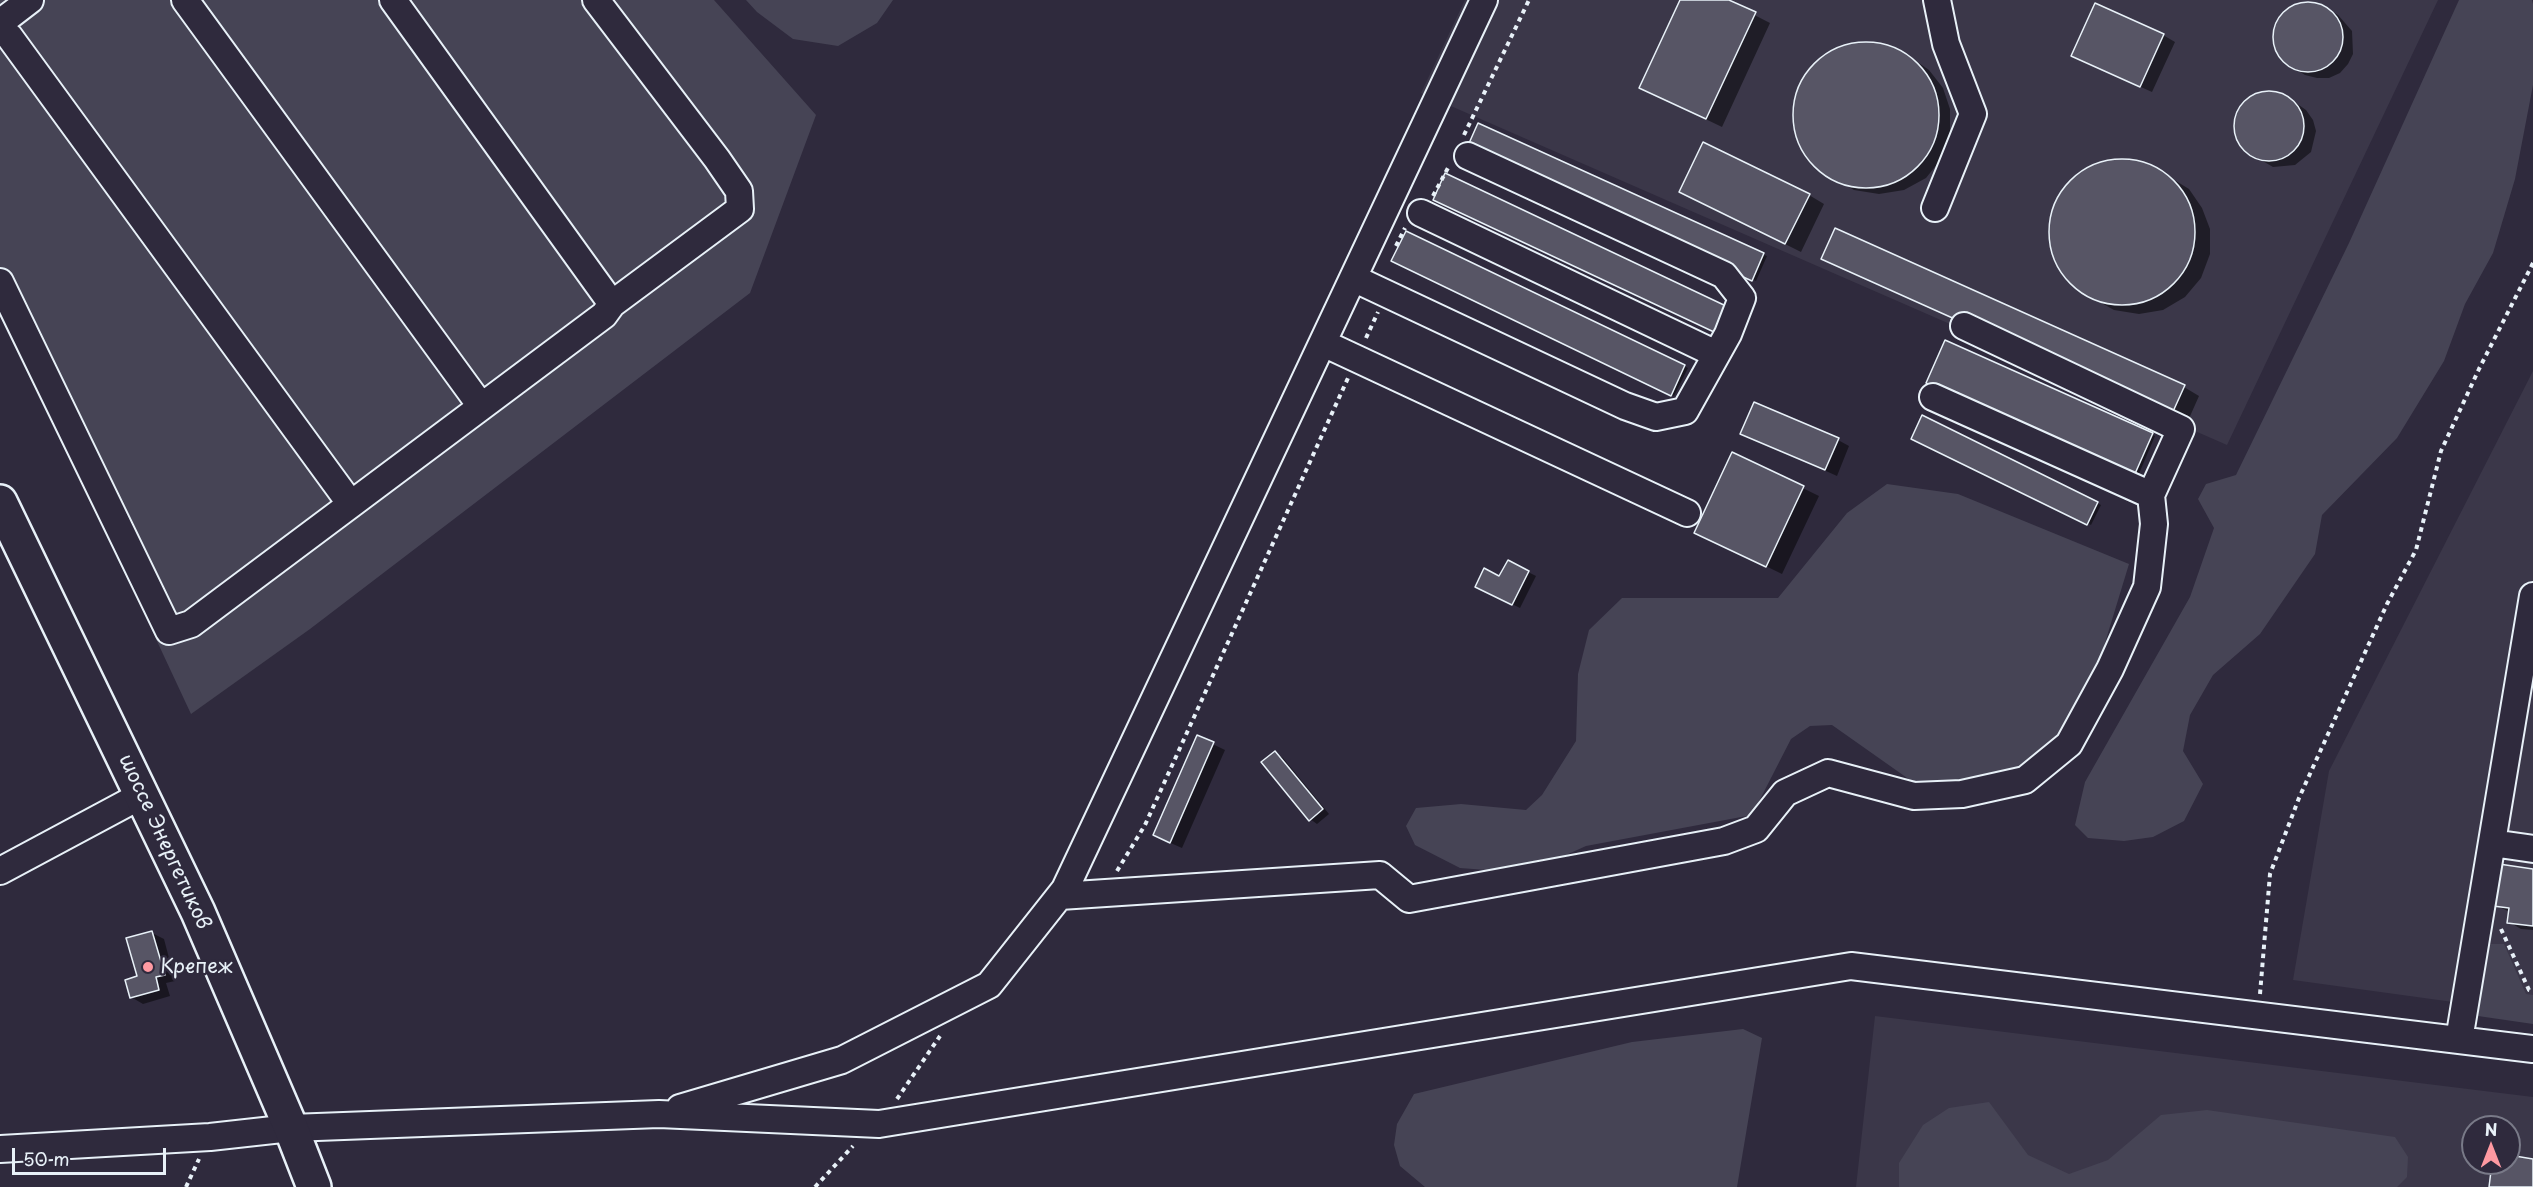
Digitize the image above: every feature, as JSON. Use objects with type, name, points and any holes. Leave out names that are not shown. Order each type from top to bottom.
[{"type":"main road","name":"шоссе Энергетиков","points":[[0,502],[198,912],[314,1187]]},
{"type":"street","points":[[0,23],[30,0]]},
{"type":"street","points":[[185,0],[481,406]]},
{"type":"street","points":[[393,0],[612,304]]},
{"type":"street","points":[[0,282],[169,632],[190,624],[604,315],[612,304],[740,209],[739,191],[717,159],[596,0]]},
{"type":"street","points":[[659,1114],[842,1060],[989,985],[1060,896],[1484,0]]},
{"type":"street","points":[[1935,208],[1973,114],[1946,44],[1937,0]]},
{"type":"street","points":[[0,30],[9,36],[350,503]]},
{"type":"street","points":[[1353,278],[1625,406],[1656,417],[1685,411],[1728,334],[1742,298],[1724,275],[1460,152]]},
{"type":"street","points":[[1421,213],[1716,354]]},
{"type":"street","points":[[1060,896],[1380,875],[1409,899],[1724,841],[1756,829],[1785,793],[1828,773],[1914,796],[1962,794],[2025,780],[2069,744],[2110,669],[2147,587],[2154,524],[2151,495],[2181,429],[1964,326]]},
{"type":"street","points":[[1323,343],[1687,513]]},
{"type":"street","points":[[1933,397],[2151,495]]},
{"type":"street","points":[[2458,1040],[2533,596]]},
{"type":"street","points":[[0,871],[142,795]]},
{"type":"street","points":[[2492,843],[2533,849]]},
{"type":"street","points":[[0,1149],[210,1137],[291,1128],[659,1114],[879,1124],[1851,966],[2533,1049]]},
{"type":"path","points":[[1393,251],[1407,225],[1426,209],[1460,152],[1529,0]]},
{"type":"path","points":[[2258,1016],[2270,874],[2299,798],[2387,604],[2415,550],[2441,451],[2479,369],[2533,263]]},
{"type":"path","points":[[1103,893],[1145,825],[1357,358],[1380,306],[1382,292]]},
{"type":"path","points":[[2497,919],[2529,990],[2533,991]]},
{"type":"path","points":[[815,1187],[849,1150],[879,1124],[944,1031]]},
{"type":"shaded area","points":[[0,0],[714,0],[816,115],[750,293],[310,629],[191,714],[0,305]]},
{"type":"shaded area","points":[[746,0],[893,0],[877,23],[838,46],[793,39],[757,12]]},
{"type":"shaded area","points":[[1465,0],[2438,0],[2227,445],[1421,93]]},
{"type":"shaded area","points":[[2459,0],[2532,0],[2533,4],[2533,85],[2515,179],[2493,253],[2465,304],[2444,361],[2397,438],[2322,515],[2315,554],[2260,634],[2213,675],[2190,715],[2183,751],[2203,784],[2184,821],[2153,837],[2124,841],[2088,838],[2075,825],[2085,782],[2190,597],[2214,528],[2198,499],[2206,484],[2236,475],[2349,243]]},
{"type":"shaded area","points":[[2533,371],[2533,1013],[2293,980],[2329,771]]},
{"type":"shaded area","points":[[1887,484],[1958,494],[2129,564],[2101,656],[2062,734],[1997,787],[1931,788],[1910,780],[1832,725],[1810,726],[1791,739],[1752,815],[1586,846],[1526,873],[1460,868],[1415,845],[1406,826],[1416,808],[1461,804],[1526,810],[1542,795],[1576,741],[1578,674],[1589,630],[1622,598],[1778,598],[1847,513]]},
{"type":"shaded area","points":[[2487,944],[2504,944],[2526,994],[2533,995],[2533,1024],[2478,1016]]},
{"type":"shaded area","points":[[1875,1016],[2533,1097],[2533,1187],[1856,1187]]},
{"type":"shaded area","points":[[1743,1029],[1762,1038],[1737,1187],[1425,1187],[1400,1166],[1394,1145],[1397,1124],[1414,1094],[1632,1042]]},
{"type":"shaded area","points":[[1989,1102],[2028,1155],[2069,1174],[2108,1160],[2161,1115],[2207,1110],[2395,1137],[2408,1157],[2407,1177],[2397,1187],[1899,1187],[1899,1163],[1923,1125],[1949,1108]]},
{"type":"building","points":[[1680,0],[1729,0],[1756,12],[1706,119],[1639,88]]},
{"type":"building","points":[[2315,2],[2328,8],[2337,17],[2341,23],[2343,37],[2341,51],[2333,62],[2322,70],[2301,72],[2283,62],[2275,51],[2273,30],[2283,12],[2294,4]]},
{"type":"building","points":[[2095,3],[2164,34],[2140,87],[2071,56]]},
{"type":"building","points":[[1866,42],[1894,47],[1918,63],[1934,87],[1939,115],[1934,143],[1918,167],[1894,183],[1866,188],[1838,183],[1814,167],[1798,143],[1793,115],[1798,87],[1814,63],[1838,47]]},
{"type":"building","points":[[2276,91],[2289,97],[2298,106],[2302,112],[2304,126],[2302,140],[2294,151],[2283,159],[2262,161],[2244,151],[2236,140],[2234,119],[2244,101],[2255,93]]},
{"type":"building","points":[[1478,123],[1764,253],[1752,281],[1466,150]]},
{"type":"building","points":[[1703,142],[1810,194],[1785,244],[1679,192]]},
{"type":"building","points":[[2122,159],[2150,164],[2174,180],[2190,204],[2195,232],[2190,260],[2174,284],[2150,300],[2122,305],[2094,300],[2070,284],[2054,260],[2049,232],[2054,204],[2070,180],[2094,164]]},
{"type":"building","points":[[1445,173],[1726,306],[1714,332],[1433,200]]},
{"type":"building","points":[[1835,228],[2185,385],[2171,416],[1821,259]]},
{"type":"building","points":[[1406,231],[1685,365],[1671,396],[1391,261]]},
{"type":"building","points":[[1945,340],[2153,433],[2134,476],[1926,383]]},
{"type":"building","points":[[1754,402],[1839,438],[1825,470],[1740,434]]},
{"type":"building","points":[[1922,415],[2098,502],[2087,525],[1911,439]]},
{"type":"building","points":[[1732,452],[1804,486],[1766,567],[1694,533]]},
{"type":"building","points":[[1508,560],[1529,571],[1512,605],[1475,587],[1484,568],[1499,576]]},
{"type":"building","points":[[1197,735],[1214,742],[1170,843],[1153,835]]},
{"type":"building","points":[[1275,751],[1323,809],[1309,821],[1261,762]]},
{"type":"building","points":[[2499,864],[2533,869],[2533,926],[2507,923],[2509,908],[2493,906]]},
{"type":"building","points":[[152,931],[165,975],[156,977],[159,990],[130,998],[125,980],[137,976],[126,938]]},
{"type":"building","points":[[2521,1157],[2533,1159],[2533,1187],[2489,1187],[2490,1175],[2521,1175]]},
{"type":"place","name":"Крепеж","points":[[148,967]]}]
